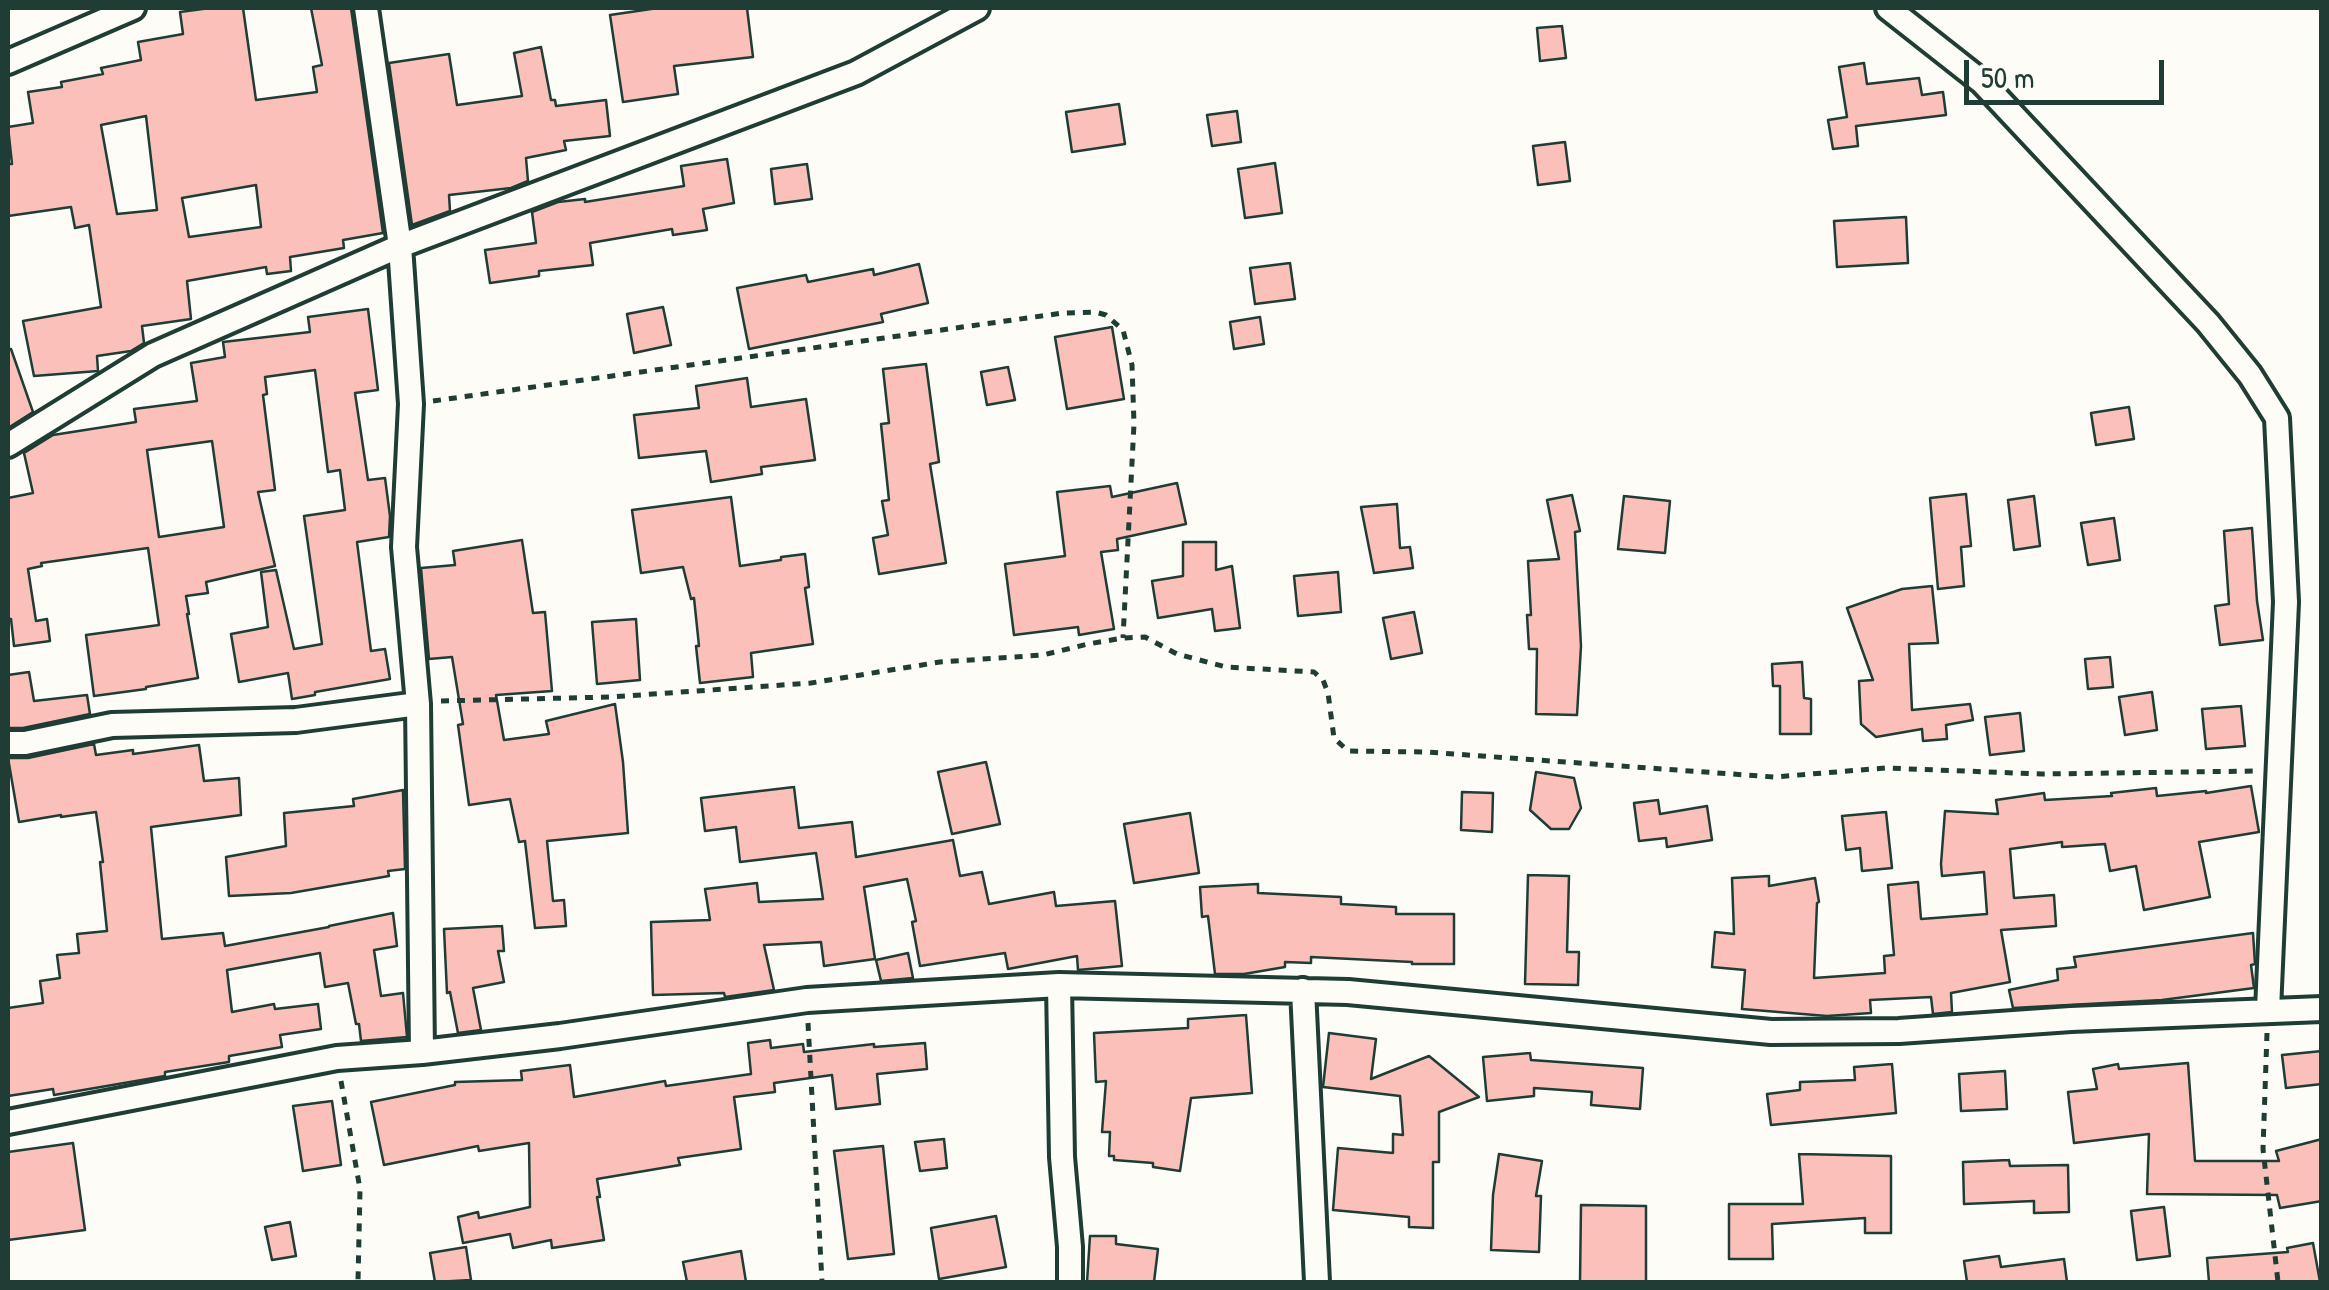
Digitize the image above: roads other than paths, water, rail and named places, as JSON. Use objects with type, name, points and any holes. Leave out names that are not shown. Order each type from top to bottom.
[{"type":"street","points":[[8,62],[133,8]]},
{"type":"street","points":[[366,8],[400,246],[410,404],[404,547],[418,704],[422,1052]]},
{"type":"street","points":[[8,444],[153,355],[400,246],[856,72],[977,8]]},
{"type":"street","points":[[1888,8],[1982,82],[2208,323],[2250,375],[2276,418],[2286,602],[2268,1010]]},
{"type":"street","points":[[8,742],[26,743],[112,725],[296,720],[418,704]]},
{"type":"street","points":[[1060,985],[1062,1156],[1070,1282]]},
{"type":"street","points":[[8,1122],[337,1058],[560,1036],[807,1000],[1060,985],[1348,992],[1771,1032],[1899,1031],[2322,1009]]},
{"type":"street","points":[[1302,990],[1316,1282]]}]
